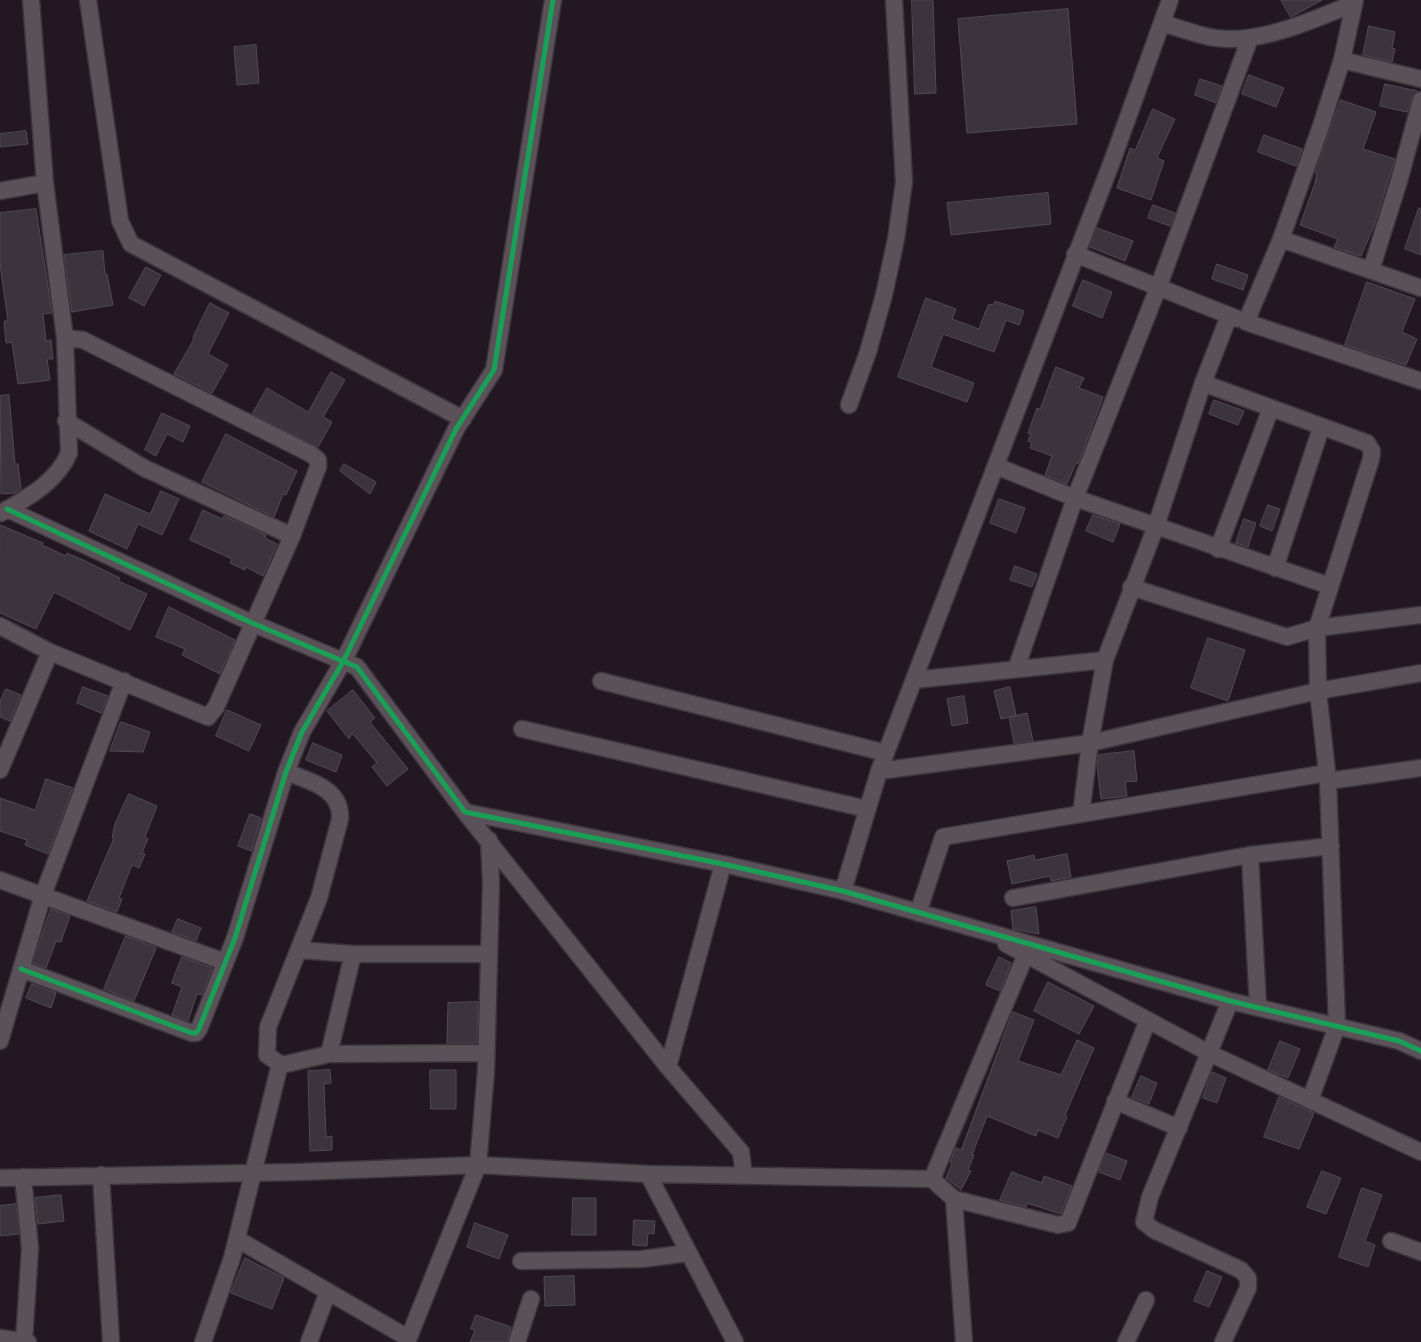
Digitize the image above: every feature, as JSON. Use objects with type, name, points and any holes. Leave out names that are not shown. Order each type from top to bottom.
[{"type":"street","points":[[3,511],[54,478],[64,466],[69,453],[66,421],[65,338],[45,183],[31,0]]},
{"type":"street","points":[[88,0],[120,221],[131,244],[463,419]]},
{"type":"street","points":[[21,969],[192,1033],[196,1033],[201,1025],[236,938],[286,772],[302,732],[344,660],[463,419],[494,370],[554,0]]},
{"type":"street","points":[[849,405],[868,352],[884,296],[896,239],[904,182],[894,0]]},
{"type":"street","points":[[843,891],[879,771],[996,466],[1170,0]]},
{"type":"street","points":[[1162,23],[1228,40],[1250,38],[1304,23],[1355,2]]},
{"type":"street","points":[[1246,322],[1281,239],[1342,60],[1355,2]]},
{"type":"street","points":[[1016,669],[1075,498],[1158,288],[1250,38]]},
{"type":"street","points":[[1342,60],[1421,79]]},
{"type":"street","points":[[1371,270],[1414,156],[1421,100]]},
{"type":"street","points":[[0,191],[45,183]]},
{"type":"street","points":[[1281,239],[1421,288]]},
{"type":"street","points":[[1076,254],[1229,316],[1421,381]]},
{"type":"street","points":[[1081,814],[1090,743],[1105,660],[1131,587],[1156,526],[1203,382],[1229,316]]},
{"type":"street","points":[[0,626],[50,652],[208,717],[216,707],[292,536],[318,467],[315,457],[83,340],[65,338]]},
{"type":"street","points":[[1203,382],[1321,428],[1368,443],[1372,451],[1316,628],[1318,691],[1328,777],[1337,1026],[1310,1100]]},
{"type":"street","points":[[1218,549],[1271,408]]},
{"type":"street","points":[[66,421],[144,468],[292,536]]},
{"type":"street","points":[[1275,568],[1321,428]]},
{"type":"street","points":[[996,466],[1075,498],[1218,549],[1330,586]]},
{"type":"street","points":[[3,511],[252,623],[357,666],[465,812],[668,1067],[741,1152],[744,1176]]},
{"type":"street","points":[[1131,587],[1287,637],[1316,628],[1421,616]]},
{"type":"street","points":[[0,770],[50,652]]},
{"type":"street","points":[[914,680],[1105,660]]},
{"type":"street","points":[[879,771],[1090,743],[1318,691],[1421,673]]},
{"type":"street","points":[[601,681],[886,754]]},
{"type":"street","points":[[0,1041],[43,895],[124,682]]},
{"type":"street","points":[[522,728],[867,809]]},
{"type":"street","points":[[918,912],[943,838],[1081,814],[1328,777],[1382,775],[1421,768]]},
{"type":"street","points":[[286,772],[327,788],[336,799],[340,811],[319,898],[268,1027],[267,1055],[280,1064],[329,1054],[486,1053]]},
{"type":"street","points":[[465,812],[723,864],[843,891],[1230,1001],[1399,1041],[1421,1051]]},
{"type":"street","points":[[237,1239],[408,1340],[478,1166],[486,1053],[491,883],[489,840]]},
{"type":"street","points":[[1013,898],[1250,855],[1331,846]]},
{"type":"street","points":[[1250,855],[1258,1007]]},
{"type":"street","points":[[668,1067],[723,864]]},
{"type":"street","points":[[0,880],[225,962]]},
{"type":"street","points":[[980,930],[1208,1053],[1421,1152]]},
{"type":"street","points":[[298,950],[353,954],[489,954]]},
{"type":"street","points":[[329,1054],[353,954]]},
{"type":"street","points":[[932,1179],[1026,954]]},
{"type":"street","points":[[1223,1342],[1248,1288],[1248,1278],[1241,1270],[1154,1230],[1144,1222],[1150,1197],[1230,1001]]},
{"type":"street","points":[[0,1178],[478,1166],[648,1174],[932,1179],[954,1199],[1058,1225],[1068,1223],[1148,1020]]},
{"type":"street","points":[[203,1342],[232,1258],[280,1064]]},
{"type":"street","points":[[1115,1101],[1179,1128]]},
{"type":"street","points":[[648,1174],[735,1342]]},
{"type":"street","points":[[102,1175],[111,1342]]},
{"type":"street","points":[[23,1177],[30,1248],[24,1341]]},
{"type":"street","points":[[954,1199],[964,1342]]},
{"type":"street","points":[[1392,1240],[1421,1252]]},
{"type":"street","points":[[522,1261],[642,1259],[688,1254]]},
{"type":"street","points":[[309,1342],[328,1292]]},
{"type":"street","points":[[517,1342],[531,1299]]},
{"type":"street","points":[[1126,1342],[1146,1300]]},
{"type":"street","points":[[0,1338],[28,1342]]},
{"type":"building","points":[[912,0],[933,0],[936,93],[915,94]]},
{"type":"building","points":[[1281,0],[1322,0],[1291,17]]},
{"type":"building","points":[[1068,9],[1077,124],[967,133],[958,19]]},
{"type":"building","points":[[1369,26],[1395,32],[1392,48],[1395,49],[1392,62],[1363,55]]},
{"type":"building","points":[[256,45],[259,83],[237,85],[234,47]]},
{"type":"building","points":[[1249,75],[1284,88],[1276,107],[1242,94]]},
{"type":"building","points":[[1200,79],[1222,86],[1216,103],[1195,95]]},
{"type":"building","points":[[1385,84],[1417,91],[1412,97],[1407,112],[1380,106]]},
{"type":"building","points":[[1341,100],[1376,112],[1363,149],[1395,159],[1374,226],[1361,256],[1334,247],[1338,239],[1300,225],[1315,183],[1317,174],[1315,173]]},
{"type":"building","points":[[1153,109],[1175,119],[1157,158],[1164,161],[1151,200],[1117,188],[1130,148],[1135,150]]},
{"type":"building","points":[[26,131],[28,144],[0,147],[0,134]]},
{"type":"building","points":[[1264,135],[1302,149],[1296,166],[1258,152]]},
{"type":"building","points":[[1048,193],[1051,224],[951,235],[947,203]]},
{"type":"building","points":[[1153,205],[1175,213],[1170,226],[1148,218]]},
{"type":"building","points":[[1419,208],[1421,209],[1421,255],[1405,249]]},
{"type":"building","points":[[36,209],[52,313],[43,314],[46,341],[51,340],[53,359],[47,359],[50,380],[18,384],[12,342],[6,343],[4,321],[8,321],[0,264],[0,213]]},
{"type":"building","points":[[1097,228],[1133,241],[1125,261],[1090,247]]},
{"type":"building","points":[[103,251],[105,274],[107,274],[113,305],[72,312],[64,255]]},
{"type":"building","points":[[1217,264],[1248,275],[1243,290],[1212,279]]},
{"type":"building","points":[[146,267],[161,275],[144,306],[129,298]]},
{"type":"building","points":[[1083,280],[1112,292],[1102,318],[1073,306]]},
{"type":"building","points":[[1367,282],[1415,299],[1402,332],[1417,339],[1406,365],[1345,345]]},
{"type":"building","points":[[926,298],[956,309],[952,319],[979,329],[988,305],[994,304],[995,301],[1024,311],[1019,325],[1006,320],[994,352],[943,334],[931,367],[974,383],[967,402],[898,377]]},
{"type":"building","points":[[210,303],[229,313],[208,354],[228,365],[212,393],[174,374],[194,339]]},
{"type":"building","points":[[1056,367],[1084,378],[1079,388],[1103,397],[1078,464],[1076,463],[1067,484],[1045,475],[1052,456],[1030,448],[1032,443],[1028,441],[1031,434],[1028,433],[1037,408],[1040,409]]},
{"type":"building","points":[[331,372],[345,380],[323,417],[332,422],[318,447],[252,414],[267,388],[308,412]]},
{"type":"building","points":[[9,395],[15,464],[18,464],[21,489],[15,493],[1,494],[0,396]]},
{"type":"building","points":[[1214,400],[1244,411],[1238,425],[1209,414]]},
{"type":"building","points":[[162,413],[190,426],[183,442],[167,434],[156,456],[145,450]]},
{"type":"building","points":[[226,434],[297,471],[286,495],[283,494],[274,517],[202,482]]},
{"type":"building","points":[[344,464],[376,482],[370,494],[340,471]]},
{"type":"building","points":[[161,491],[179,499],[162,535],[138,524],[127,549],[89,531],[105,494],[150,514]]},
{"type":"building","points":[[999,499],[1025,508],[1016,533],[990,523]]},
{"type":"building","points":[[1268,505],[1280,509],[1272,531],[1260,526]]},
{"type":"building","points":[[203,510],[222,519],[224,516],[266,535],[265,538],[277,544],[263,576],[246,567],[245,570],[230,563],[232,559],[190,540]]},
{"type":"building","points":[[1093,515],[1120,524],[1113,542],[1086,531]]},
{"type":"building","points":[[1244,519],[1256,523],[1248,547],[1236,543]]},
{"type":"building","points":[[0,525],[43,543],[42,545],[66,556],[67,553],[83,560],[120,578],[118,581],[147,594],[130,630],[54,592],[36,629],[0,613]]},
{"type":"building","points":[[1015,566],[1037,574],[1032,587],[1010,580]]},
{"type":"building","points":[[169,607],[235,640],[220,674],[182,655],[185,649],[156,637]]},
{"type":"building","points":[[1208,638],[1245,650],[1228,701],[1191,688]]},
{"type":"building","points":[[83,687],[108,696],[101,713],[77,703]]},
{"type":"building","points":[[1010,687],[1016,715],[1010,717],[1027,713],[1033,741],[1014,743],[1009,717],[1001,719],[994,691]]},
{"type":"building","points":[[6,689],[21,695],[10,721],[0,717],[0,701]]},
{"type":"building","points":[[353,690],[375,718],[370,722],[408,769],[387,786],[372,767],[377,763],[352,733],[349,739],[327,711]]},
{"type":"building","points":[[964,696],[968,723],[952,726],[947,699]]},
{"type":"building","points":[[227,710],[261,725],[249,751],[216,736]]},
{"type":"building","points":[[121,722],[150,732],[143,752],[110,751]]},
{"type":"building","points":[[313,743],[342,755],[336,772],[306,760]]},
{"type":"building","points":[[1134,751],[1137,781],[1125,782],[1127,796],[1101,799],[1097,765],[1099,755]]},
{"type":"building","points":[[46,779],[73,788],[48,854],[25,845],[27,840],[0,831],[0,798],[35,810]]},
{"type":"building","points":[[129,794],[157,806],[145,837],[148,839],[142,853],[145,854],[139,868],[132,865],[119,898],[122,899],[117,912],[87,901],[114,838],[112,838],[115,824]]},
{"type":"building","points":[[250,814],[261,818],[251,851],[238,846]]},
{"type":"building","points":[[1067,854],[1071,877],[1051,881],[1050,876],[1012,884],[1007,861],[1034,855],[1035,860]]},
{"type":"building","points":[[1036,907],[1039,934],[1013,929],[1011,911]]},
{"type":"building","points":[[51,909],[70,916],[61,942],[56,941],[46,968],[33,963]]},
{"type":"building","points":[[178,919],[201,928],[196,941],[172,932]]},
{"type":"building","points":[[126,936],[156,948],[134,1001],[104,989]]},
{"type":"building","points":[[182,957],[212,968],[202,995],[197,994],[188,1021],[172,1015],[182,987],[172,983]]},
{"type":"building","points":[[999,957],[1011,963],[1000,991],[986,985]]},
{"type":"building","points":[[1048,982],[1094,1006],[1079,1034],[1034,1011]]},
{"type":"building","points":[[32,984],[56,993],[51,1008],[26,998]]},
{"type":"building","points":[[478,1002],[477,1043],[447,1043],[448,1003]]},
{"type":"building","points":[[1013,1012],[1034,1020],[1018,1061],[1061,1075],[1077,1040],[1094,1048],[1065,1115],[1067,1116],[1058,1138],[1038,1130],[1036,1136],[987,1116],[972,1155],[974,1155],[968,1170],[971,1171],[961,1190],[946,1178],[952,1163],[950,1162],[956,1148],[961,1150]]},
{"type":"building","points":[[1280,1041],[1300,1049],[1288,1078],[1268,1070]]},
{"type":"building","points":[[330,1070],[331,1083],[324,1084],[326,1137],[332,1136],[332,1150],[310,1151],[308,1071]]},
{"type":"building","points":[[430,1070],[456,1070],[456,1109],[431,1109]]},
{"type":"building","points":[[1212,1072],[1226,1078],[1217,1103],[1203,1098]]},
{"type":"building","points":[[1141,1076],[1157,1083],[1149,1104],[1132,1097]]},
{"type":"building","points":[[1279,1097],[1314,1113],[1299,1149],[1264,1137]]},
{"type":"building","points":[[1106,1153],[1127,1161],[1120,1180],[1099,1172]]},
{"type":"building","points":[[1322,1171],[1341,1178],[1326,1214],[1307,1207]]},
{"type":"building","points":[[1012,1172],[1042,1183],[1044,1176],[1072,1186],[1061,1214],[1027,1203],[1026,1207],[1000,1200]]},
{"type":"building","points":[[1362,1188],[1382,1195],[1365,1241],[1375,1245],[1368,1267],[1339,1257]]},
{"type":"building","points":[[61,1195],[64,1221],[38,1224],[35,1198]]},
{"type":"building","points":[[573,1198],[596,1198],[596,1235],[572,1235]]},
{"type":"building","points":[[16,1204],[19,1234],[0,1236],[0,1206]]},
{"type":"building","points":[[634,1220],[655,1221],[654,1234],[648,1233],[647,1246],[633,1245]]},
{"type":"building","points":[[475,1223],[508,1235],[499,1259],[467,1247]]},
{"type":"building","points":[[245,1258],[284,1278],[272,1309],[231,1293]]},
{"type":"building","points":[[1207,1271],[1222,1277],[1209,1307],[1194,1301]]},
{"type":"building","points":[[574,1276],[575,1305],[545,1306],[544,1277]]},
{"type":"building","points":[[476,1315],[511,1327],[507,1342],[470,1342],[475,1330],[471,1329]]},
{"type":"cycle path","points":[[21,969],[192,1033],[196,1033],[199,1029],[235,938],[286,772],[302,732],[344,660],[456,429],[494,370],[553,0]]},
{"type":"cycle path","points":[[7,509],[252,623],[357,667],[465,812],[723,864],[843,891],[1230,1001],[1399,1041],[1421,1051]]}]
